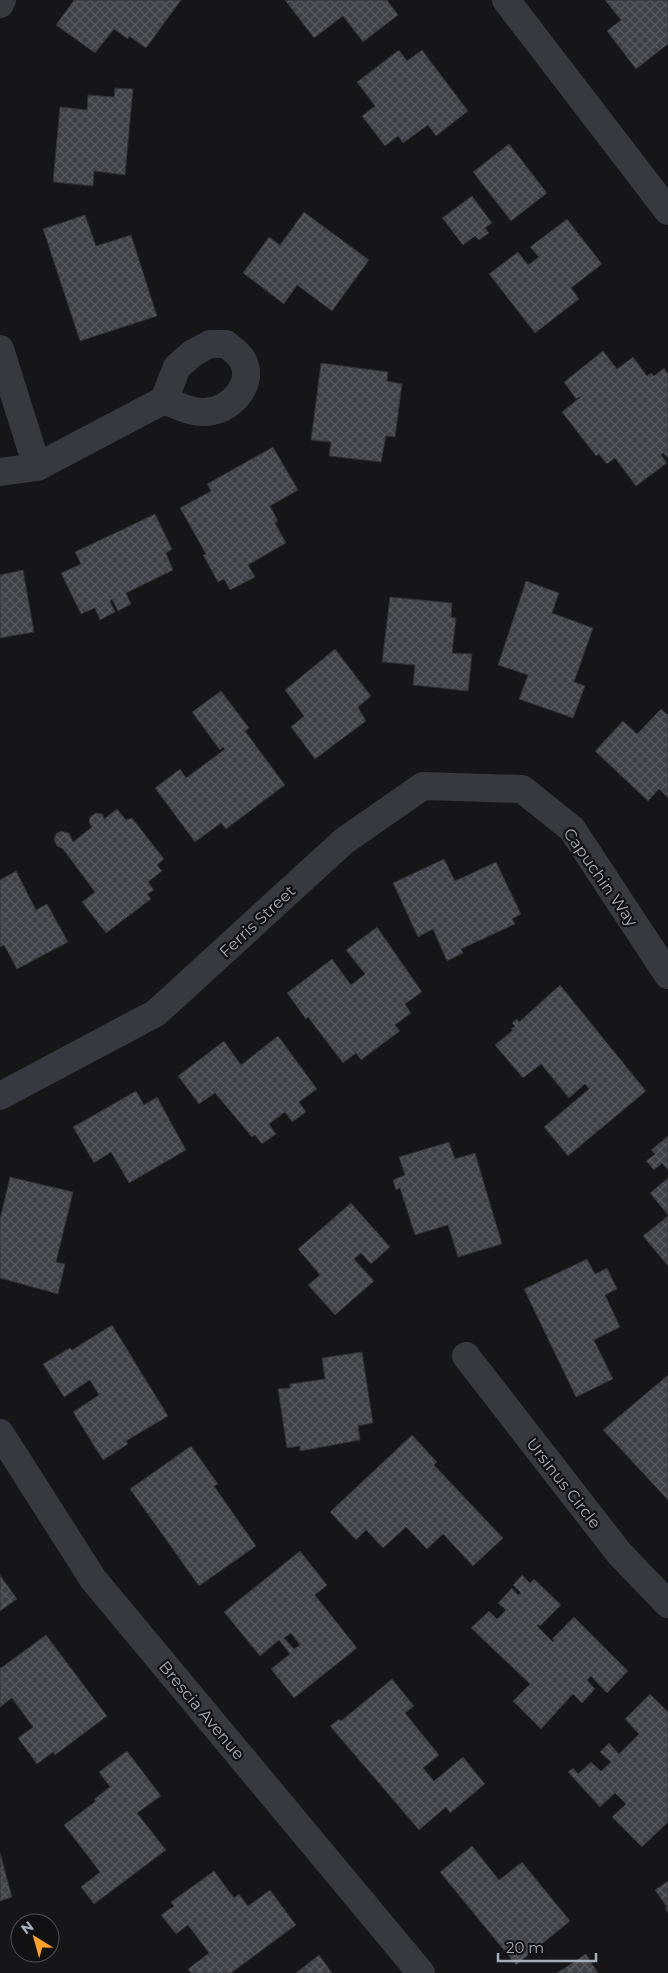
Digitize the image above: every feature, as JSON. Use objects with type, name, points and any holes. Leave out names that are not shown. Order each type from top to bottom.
[{"type":"street","points":[[0,4],[2,0]]},
{"type":"street","points":[[506,0],[668,211]]},
{"type":"street","points":[[0,349],[37,466]]},
{"type":"street","points":[[0,472],[37,466],[164,400]]},
{"type":"street","name":"Ferris Street","points":[[0,1096],[156,1013],[344,841],[424,786],[522,789]]},
{"type":"street","name":"Capuchin Way","points":[[522,789],[572,829],[668,975]]},
{"type":"street","name":"Ursinus Circle","points":[[466,1356],[619,1553],[668,1604]]},
{"type":"street","name":"Brescia Avenue","points":[[0,1433],[93,1579],[422,1973]]},
{"type":"building","points":[[74,0],[181,0],[146,48],[129,36],[128,39],[114,29],[95,53],[56,25]]},
{"type":"building","points":[[285,0],[387,0],[398,15],[363,42],[343,16],[314,38]]},
{"type":"building","points":[[605,0],[668,0],[668,44],[636,69],[607,31],[621,20]]},
{"type":"building","points":[[399,50],[407,61],[422,50],[468,111],[436,136],[428,125],[403,143],[398,136],[385,146],[362,116],[375,106],[357,82]]},
{"type":"building","points":[[115,88],[133,89],[125,175],[94,171],[93,186],[53,182],[60,107],[87,110],[88,95],[114,97]]},
{"type":"building","points":[[509,144],[547,193],[511,221],[473,172]]},
{"type":"building","points":[[472,196],[492,223],[485,228],[489,233],[479,240],[475,236],[463,245],[442,218]]},
{"type":"building","points":[[304,212],[369,260],[332,311],[297,285],[284,304],[243,273],[269,237],[280,245]]},
{"type":"building","points":[[85,215],[96,246],[131,235],[157,316],[80,341],[43,229]]},
{"type":"building","points":[[567,219],[602,264],[571,288],[579,299],[535,333],[489,274],[518,252],[528,265],[539,257],[530,247]]},
{"type":"building","points":[[603,351],[617,369],[633,357],[647,376],[651,373],[654,376],[664,368],[668,374],[668,458],[663,453],[661,455],[667,463],[636,486],[615,458],[607,464],[599,454],[596,456],[562,412],[582,396],[576,399],[564,382]]},
{"type":"building","points":[[321,363],[388,372],[387,381],[402,384],[395,437],[386,436],[381,462],[329,456],[331,442],[311,440]]},
{"type":"building","points":[[273,447],[298,490],[270,506],[278,521],[275,523],[286,543],[248,565],[255,577],[230,590],[224,579],[218,582],[203,555],[206,554],[180,508],[211,491],[207,484]]},
{"type":"building","points":[[155,514],[172,549],[166,553],[173,570],[126,593],[131,604],[118,611],[112,599],[110,601],[115,612],[100,620],[95,608],[81,614],[61,573],[81,564],[75,552]]},
{"type":"building","points":[[23,570],[34,632],[0,638],[0,575]]},
{"type":"building","points":[[526,581],[559,593],[552,613],[593,628],[574,682],[585,686],[573,718],[519,699],[528,675],[498,665]]},
{"type":"building","points":[[390,597],[452,603],[451,617],[456,618],[452,653],[472,654],[468,691],[413,685],[415,665],[382,662]]},
{"type":"building","points":[[335,649],[371,696],[358,707],[366,721],[315,759],[291,727],[304,716],[285,690]]},
{"type":"building","points":[[221,691],[249,728],[245,731],[285,785],[226,829],[221,823],[195,842],[155,788],[180,769],[186,778],[225,749],[223,747],[220,750],[192,712]]},
{"type":"building","points":[[661,709],[668,715],[668,798],[659,789],[648,801],[595,751],[623,721],[637,734]]},
{"type":"building","points":[[117,809],[126,820],[132,818],[164,859],[157,865],[162,871],[148,882],[154,890],[147,894],[151,899],[106,933],[82,902],[95,892],[54,840],[56,834],[61,831],[69,833],[73,842],[92,827],[89,822],[90,817],[96,813],[103,814],[104,819]]},
{"type":"building","points":[[444,859],[455,881],[496,862],[521,914],[512,919],[515,924],[461,949],[463,953],[447,961],[433,929],[418,937],[393,883]]},
{"type":"building","points":[[16,871],[36,910],[47,904],[68,942],[17,969],[4,945],[0,947],[0,880]]},
{"type":"building","points":[[377,927],[422,992],[405,1004],[411,1013],[395,1025],[400,1031],[361,1060],[356,1053],[343,1063],[287,993],[332,959],[351,985],[365,974],[346,950]]},
{"type":"building","points":[[560,985],[646,1091],[568,1156],[544,1127],[589,1089],[585,1084],[569,1098],[541,1064],[523,1078],[495,1045],[513,1030],[511,1029],[515,1026],[512,1023],[517,1019],[519,1022]]},
{"type":"building","points":[[278,1036],[317,1089],[299,1102],[306,1112],[292,1122],[285,1112],[269,1124],[276,1134],[262,1144],[255,1135],[252,1137],[215,1093],[199,1104],[178,1076],[224,1041],[241,1065]]},
{"type":"building","points":[[136,1091],[144,1105],[157,1097],[186,1150],[129,1183],[111,1152],[94,1163],[73,1127]]},
{"type":"building","points":[[668,1136],[668,1170],[662,1163],[654,1170],[646,1161],[655,1154],[651,1150]]},
{"type":"building","points":[[449,1142],[455,1159],[475,1153],[502,1244],[458,1257],[448,1225],[415,1235],[400,1188],[396,1190],[393,1180],[405,1175],[399,1157]]},
{"type":"building","points":[[10,1177],[73,1192],[56,1262],[65,1264],[58,1294],[0,1278],[0,1219]]},
{"type":"building","points":[[668,1178],[668,1215],[650,1193]]},
{"type":"building","points":[[351,1203],[390,1247],[371,1264],[361,1253],[354,1259],[374,1281],[335,1315],[308,1285],[320,1275],[298,1249]]},
{"type":"building","points":[[668,1216],[668,1266],[643,1236]]},
{"type":"building","points":[[587,1259],[595,1274],[607,1268],[617,1289],[605,1295],[620,1327],[594,1340],[613,1379],[576,1397],[524,1289]]},
{"type":"building","points":[[112,1325],[168,1416],[126,1441],[128,1444],[103,1460],[73,1412],[99,1395],[90,1380],[64,1397],[43,1364],[70,1348],[72,1350]]},
{"type":"building","points":[[362,1352],[373,1423],[358,1426],[360,1440],[300,1451],[300,1446],[287,1448],[278,1389],[290,1388],[290,1384],[325,1379],[322,1358]]},
{"type":"building","points":[[668,1375],[668,1500],[603,1430]]},
{"type":"building","points":[[412,1435],[437,1462],[434,1465],[503,1538],[473,1566],[443,1534],[427,1549],[406,1527],[383,1548],[366,1530],[356,1540],[330,1512]]},
{"type":"building","points":[[191,1446],[218,1484],[214,1486],[256,1546],[199,1586],[130,1489]]},
{"type":"building","points":[[300,1551],[327,1585],[315,1595],[357,1648],[294,1698],[271,1669],[290,1654],[279,1640],[260,1656],[224,1612]],"holes":[[[291,1633],[300,1645],[294,1649],[284,1638]]]},
{"type":"building","points":[[0,1575],[17,1599],[0,1611]]},
{"type":"building","points":[[522,1575],[530,1583],[534,1579],[561,1605],[540,1626],[538,1624],[537,1626],[553,1642],[554,1640],[552,1639],[574,1617],[628,1671],[607,1693],[591,1676],[587,1680],[595,1689],[582,1703],[573,1694],[541,1729],[513,1701],[530,1684],[471,1628],[489,1611],[497,1619],[506,1610],[498,1603],[512,1588],[518,1595],[521,1593],[513,1585]]},
{"type":"building","points":[[46,1635],[107,1716],[55,1755],[53,1752],[37,1764],[18,1738],[33,1727],[12,1698],[0,1707],[0,1667]]},
{"type":"building","points":[[392,1679],[414,1706],[405,1713],[439,1755],[423,1768],[434,1781],[463,1757],[485,1784],[450,1813],[446,1807],[419,1830],[330,1726],[339,1719],[341,1721]]},
{"type":"building","points":[[650,1694],[668,1712],[668,1822],[642,1847],[612,1817],[626,1804],[615,1793],[600,1807],[568,1772],[573,1768],[578,1774],[591,1762],[601,1771],[611,1762],[600,1752],[609,1743],[619,1754],[639,1734],[625,1719]]},
{"type":"building","points":[[127,1751],[161,1796],[137,1813],[166,1850],[94,1904],[81,1887],[100,1872],[64,1825],[96,1801],[94,1799],[110,1787],[99,1772]]},
{"type":"building","points":[[472,1846],[499,1880],[522,1862],[570,1921],[516,1965],[440,1872]]},
{"type":"building","points":[[0,1853],[12,1897],[0,1901]]},
{"type":"building","points":[[214,1871],[234,1898],[239,1894],[248,1906],[270,1890],[296,1925],[231,1973],[191,1973],[188,1969],[209,1953],[188,1925],[176,1934],[161,1915],[174,1906],[171,1902]]},
{"type":"building","points":[[668,1881],[668,1913],[665,1908],[667,1907],[655,1890]]},
{"type":"building","points":[[586,1954],[598,1973],[557,1973]]},
{"type":"building","points":[[319,1955],[332,1973],[296,1973]]}]
